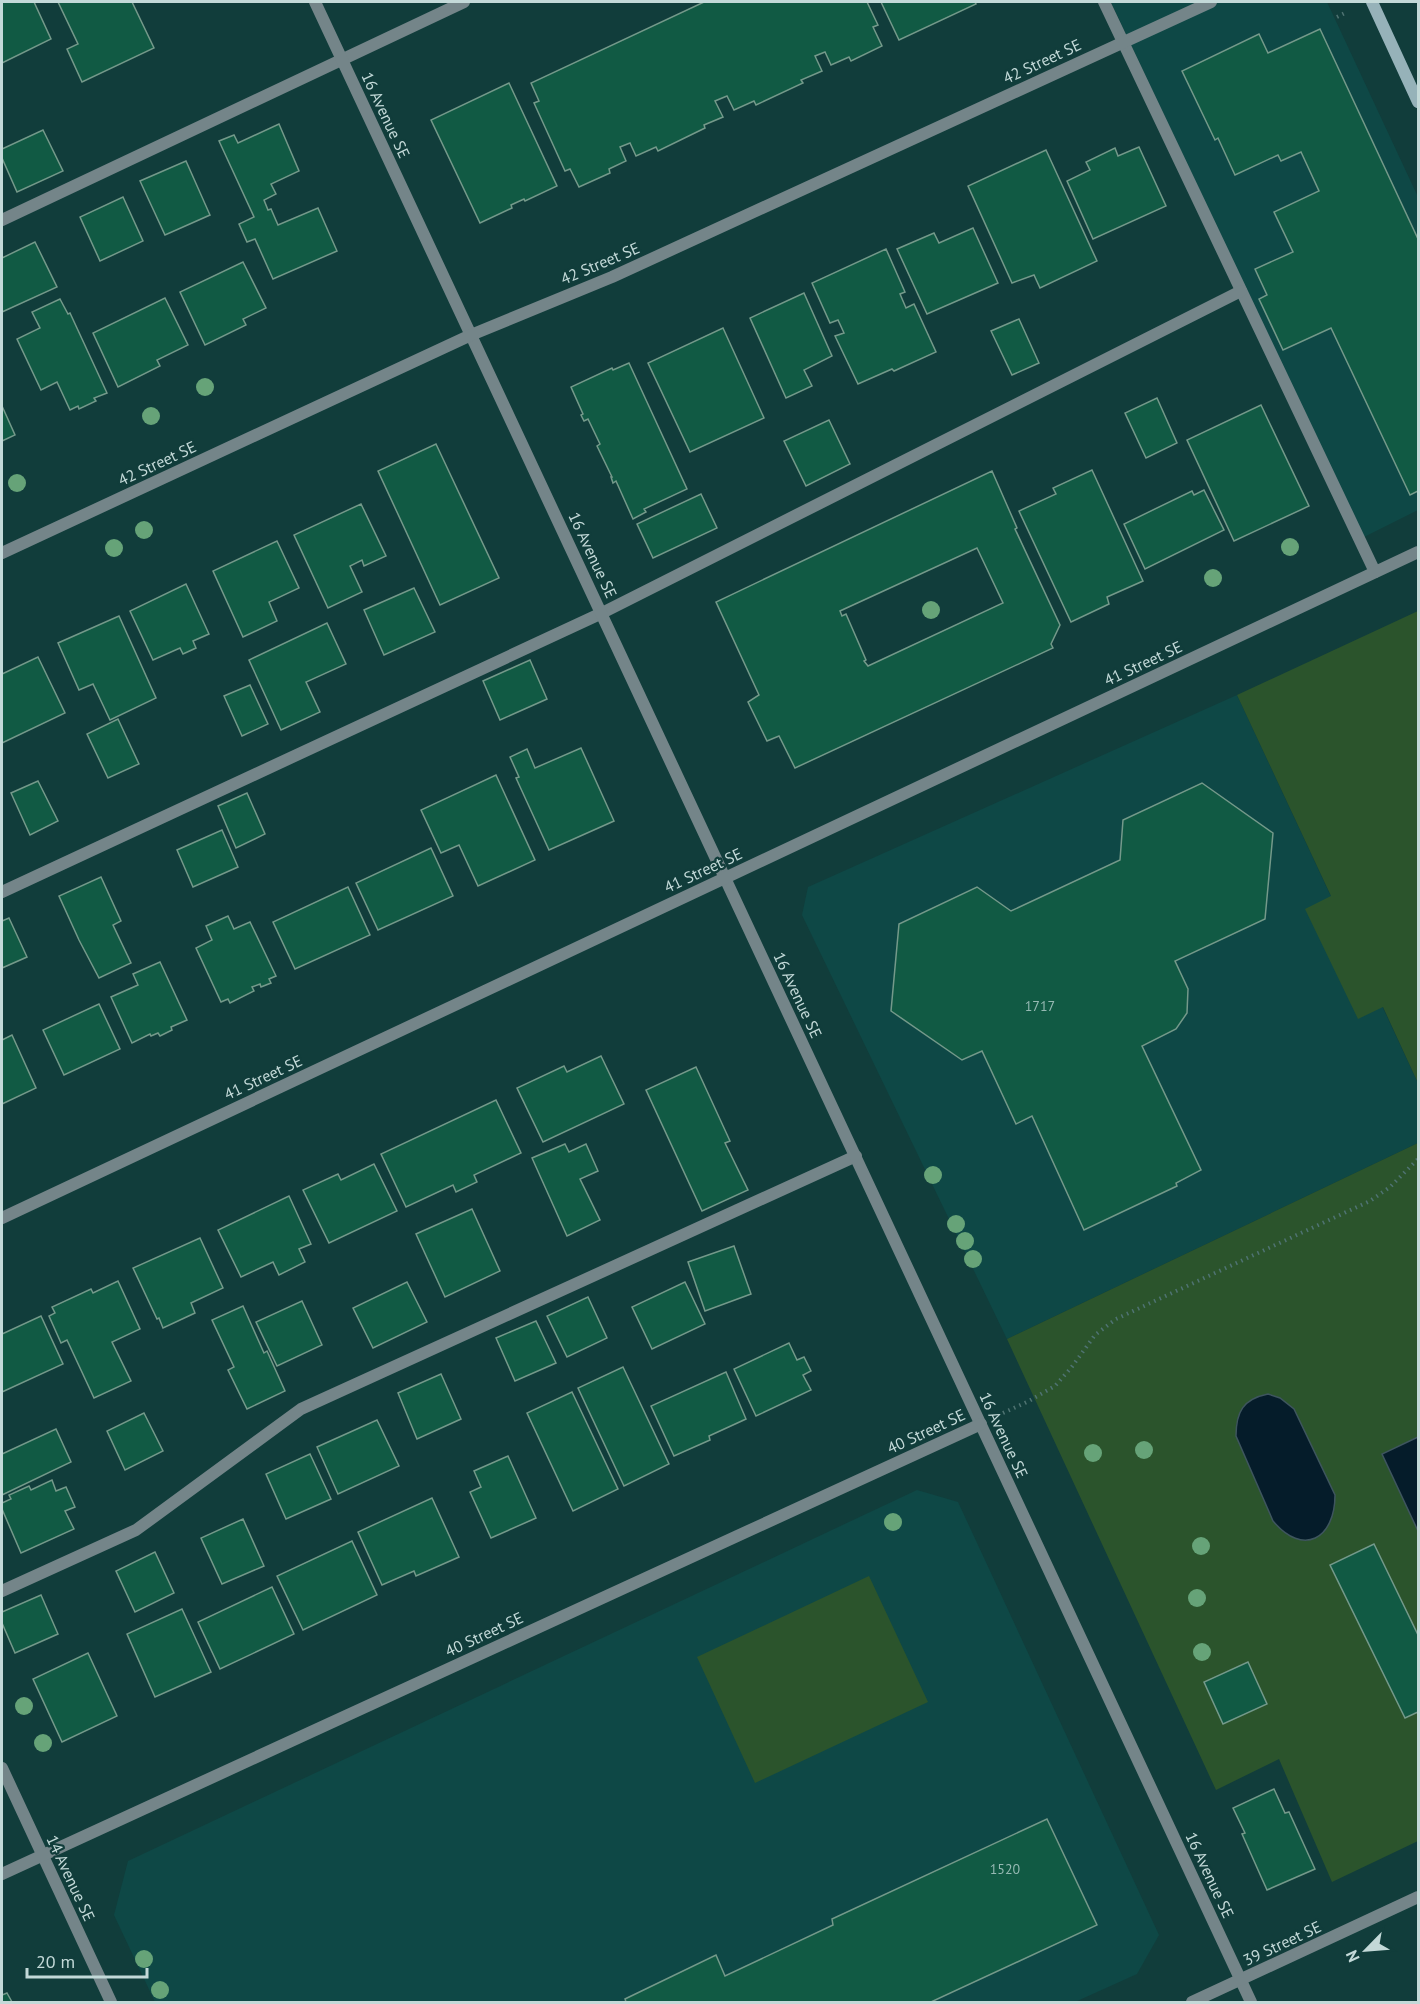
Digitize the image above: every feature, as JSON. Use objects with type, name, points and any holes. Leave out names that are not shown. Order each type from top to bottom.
[{"type":"main road","points":[[1372,2],[1419,102]]},
{"type":"street","name":"16 Avenue SE","points":[[315,2],[1251,2002]]},
{"type":"street","points":[[2,220],[464,2]]},
{"type":"street","points":[[1104,2],[1375,572]]},
{"type":"street","name":"42 Street SE","points":[[2,553],[471,335],[612,277],[1211,2]]},
{"type":"street","points":[[2,892],[602,613],[1241,291]]},
{"type":"street","name":"41 Street SE","points":[[2,1218],[1419,552]]},
{"type":"street","points":[[2,1591],[136,1530],[301,1410],[856,1156]]},
{"type":"street","name":"40 Street SE","points":[[2,1874],[981,1424]]},
{"type":"street","name":"14 Avenue SE","points":[[2,1768],[111,2002]]},
{"type":"street","name":"39 Street SE","points":[[1192,2002],[1419,1897]]},
{"type":"path","points":[[1337,17],[1351,10]]},
{"type":"path","points":[[981,1424],[1055,1386],[1095,1335],[1116,1319],[1370,1201],[1390,1187],[1419,1159]]},
{"type":"shaded area","points":[[1111,2],[1327,2],[1418,197],[1418,510],[1362,538]]},
{"type":"shaded area","points":[[1237,695],[1418,1083],[1418,1143],[1007,1339],[802,915],[808,887]]},
{"type":"shaded area","points":[[1268,1394],[1280,1398],[1294,1409],[1335,1495],[1330,1523],[1315,1538],[1306,1540],[1295,1538],[1284,1532],[1273,1521],[1236,1436],[1237,1420],[1243,1408],[1252,1399]]},
{"type":"shaded area","points":[[1418,1437],[1418,1531],[1382,1454]]},
{"type":"shaded area","points":[[917,1490],[958,1502],[1159,1935],[1137,1974],[1075,2002],[155,2002],[114,1915],[128,1861]]},
{"type":"green space","points":[[1418,611],[1418,1083],[1383,1007],[1358,1019],[1305,909],[1331,896],[1237,695]]},
{"type":"green space","points":[[1418,1143],[1418,1841],[1332,1882],[1279,1759],[1216,1790],[1007,1339]]},
{"type":"green space","points":[[869,1576],[928,1702],[755,1783],[697,1657]]},
{"type":"building","points":[[2,2],[34,2],[51,39],[2,63]]},
{"type":"building","points":[[58,2],[132,2],[154,48],[82,82],[67,49],[78,44]]},
{"type":"building","points":[[704,2],[867,2],[878,25],[873,27],[882,46],[851,61],[849,57],[831,65],[825,52],[815,56],[822,71],[801,80],[803,83],[756,105],[754,101],[734,110],[727,96],[715,101],[723,117],[658,151],[656,147],[636,156],[630,143],[620,147],[626,161],[609,169],[610,173],[579,187],[570,169],[565,171],[534,103],[539,101],[531,83]]},
{"type":"building","points":[[881,2],[975,2],[976,4],[899,40]]},
{"type":"building","points":[[1320,29],[1418,239],[1418,491],[1410,495],[1331,328],[1283,350],[1259,299],[1267,295],[1255,269],[1293,252],[1274,212],[1319,191],[1301,152],[1281,161],[1278,155],[1235,175],[1218,138],[1215,140],[1182,71],[1259,34],[1268,53]]},
{"type":"building","points":[[509,83],[557,186],[511,205],[512,208],[480,223],[431,120]]},
{"type":"building","points":[[279,124],[299,171],[271,184],[276,194],[264,200],[268,210],[271,209],[278,225],[318,208],[337,251],[273,279],[255,239],[247,242],[239,224],[254,217],[219,141],[234,135],[238,143]]},
{"type":"building","points":[[43,130],[63,171],[17,192],[2,158],[2,149]]},
{"type":"building","points":[[1139,147],[1166,206],[1093,239],[1067,181],[1090,170],[1086,162],[1115,148],[1118,156]]},
{"type":"building","points":[[1046,150],[1097,261],[1040,288],[1034,275],[1012,283],[968,186]]},
{"type":"building","points":[[186,161],[210,215],[165,235],[140,181]]},
{"type":"building","points":[[123,197],[143,241],[100,261],[80,217]]},
{"type":"building","points":[[973,228],[998,283],[927,314],[897,249],[934,233],[939,243]]},
{"type":"building","points":[[35,242],[57,287],[2,312],[2,258]]},
{"type":"building","points":[[886,249],[905,292],[900,294],[906,308],[914,304],[936,352],[858,384],[835,336],[844,333],[838,320],[830,323],[812,283]]},
{"type":"building","points":[[243,262],[266,308],[243,319],[246,325],[205,345],[180,292]]},
{"type":"building","points":[[804,293],[832,356],[804,370],[812,386],[786,398],[750,318]]},
{"type":"building","points":[[165,298],[188,345],[157,360],[160,366],[118,387],[93,333]]},
{"type":"building","points":[[60,299],[68,314],[70,313],[107,393],[94,398],[96,401],[79,409],[78,406],[70,410],[57,382],[41,390],[17,339],[40,328],[32,312]]},
{"type":"building","points":[[1019,319],[1039,363],[1012,375],[991,331]]},
{"type":"building","points":[[723,328],[764,418],[690,452],[648,363]]},
{"type":"building","points":[[629,363],[687,489],[644,509],[646,512],[633,519],[616,481],[613,483],[597,446],[600,444],[588,419],[584,421],[581,415],[583,414],[571,387],[612,368],[613,370]]},
{"type":"building","points":[[1157,398],[1177,443],[1146,458],[1125,413]]},
{"type":"building","points":[[1261,405],[1309,506],[1234,541],[1187,440]]},
{"type":"building","points":[[2,406],[15,435],[2,441]]},
{"type":"building","points":[[829,420],[850,464],[806,486],[784,441]]},
{"type":"building","points":[[436,444],[499,578],[440,605],[378,471]]},
{"type":"building","points":[[1092,470],[1143,581],[1107,597],[1109,604],[1071,622],[1019,511],[1056,494],[1053,488]]},
{"type":"building","points":[[992,471],[1017,528],[1015,529],[1060,625],[1051,644],[1053,648],[795,768],[779,736],[767,741],[748,702],[759,695],[716,602]],"holes":[[[977,548],[1003,603],[868,666],[846,614],[842,616],[840,611]]]},
{"type":"building","points":[[1204,490],[1224,530],[1145,569],[1124,524],[1192,491],[1194,495]]},
{"type":"building","points":[[701,494],[717,528],[653,558],[637,524]]},
{"type":"building","points":[[361,504],[386,556],[364,566],[362,560],[350,566],[362,592],[328,608],[294,535]]},
{"type":"building","points":[[277,541],[299,588],[269,602],[277,621],[243,637],[213,571]]},
{"type":"building","points":[[186,584],[209,634],[193,641],[196,648],[183,654],[180,648],[153,660],[130,611]]},
{"type":"building","points":[[414,588],[435,632],[384,655],[364,610]]},
{"type":"building","points":[[119,616],[156,698],[110,720],[93,684],[79,690],[58,643]]},
{"type":"building","points":[[327,623],[346,664],[306,682],[320,712],[281,730],[249,660]]},
{"type":"building","points":[[38,657],[65,713],[2,743],[2,674]]},
{"type":"building","points":[[530,660],[547,699],[500,720],[483,681]]},
{"type":"building","points":[[250,685],[268,724],[242,736],[224,696]]},
{"type":"building","points":[[118,719],[139,764],[108,778],[87,734]]},
{"type":"building","points":[[581,748],[614,821],[549,850],[516,778],[519,777],[510,757],[527,749],[535,768]]},
{"type":"building","points":[[496,775],[535,860],[478,886],[459,845],[441,853],[421,810]]},
{"type":"building","points":[[38,781],[58,821],[30,835],[11,793]]},
{"type":"building","points":[[1202,783],[1273,833],[1265,919],[1175,961],[1188,989],[1187,1013],[1176,1029],[1142,1046],[1201,1170],[1176,1183],[1177,1186],[1084,1230],[1032,1116],[1016,1124],[982,1051],[962,1060],[891,1011],[899,924],[977,887],[1011,911],[1120,860],[1123,820]]},
{"type":"building","points":[[247,793],[265,834],[236,848],[218,806]]},
{"type":"building","points":[[222,830],[238,867],[193,887],[177,850]]},
{"type":"building","points":[[431,848],[453,896],[378,930],[356,883]]},
{"type":"building","points":[[101,877],[121,921],[113,925],[131,963],[99,978],[59,896]]},
{"type":"building","points":[[348,887],[370,935],[295,969],[273,922]]},
{"type":"building","points":[[228,916],[234,929],[250,922],[276,976],[269,979],[271,983],[261,987],[260,984],[252,987],[254,991],[230,1003],[228,999],[221,1002],[196,948],[212,940],[206,926]]},
{"type":"building","points":[[9,918],[27,957],[2,968],[2,921]]},
{"type":"building","points":[[160,962],[187,1020],[171,1027],[172,1030],[160,1036],[158,1033],[151,1036],[150,1034],[132,1043],[111,997],[138,985],[133,974]]},
{"type":"building","points":[[99,1004],[120,1049],[64,1075],[43,1030]]},
{"type":"building","points":[[12,1035],[36,1088],[2,1104],[2,1040]]},
{"type":"building","points":[[601,1056],[624,1104],[543,1142],[517,1088],[564,1066],[567,1072]]},
{"type":"building","points":[[696,1067],[730,1141],[725,1143],[748,1190],[702,1211],[646,1090]]},
{"type":"building","points":[[496,1100],[521,1153],[474,1175],[477,1182],[456,1192],[453,1185],[406,1207],[381,1154]]},
{"type":"building","points":[[565,1144],[569,1152],[586,1144],[598,1171],[580,1179],[600,1220],[567,1236],[532,1158]]},
{"type":"building","points":[[374,1164],[397,1211],[329,1243],[303,1190],[338,1174],[341,1180]]},
{"type":"building","points":[[289,1196],[311,1244],[299,1249],[305,1262],[279,1275],[273,1262],[241,1277],[218,1230]]},
{"type":"building","points":[[472,1209],[500,1271],[445,1297],[416,1234]]},
{"type":"building","points":[[200,1238],[223,1288],[191,1303],[195,1313],[163,1328],[133,1268]]},
{"type":"building","points":[[734,1246],[751,1294],[705,1311],[688,1262]]},
{"type":"building","points":[[118,1281],[140,1329],[112,1342],[131,1381],[94,1398],[67,1340],[61,1343],[49,1316],[55,1313],[52,1307],[91,1289],[93,1293]]},
{"type":"building","points":[[407,1282],[427,1322],[373,1348],[353,1308]]},
{"type":"building","points":[[685,1282],[705,1324],[652,1349],[632,1307]]},
{"type":"building","points":[[588,1297],[607,1338],[567,1357],[547,1316]]},
{"type":"building","points":[[302,1301],[322,1345],[277,1366],[256,1322]]},
{"type":"building","points":[[243,1306],[264,1353],[267,1351],[285,1391],[247,1409],[228,1370],[234,1367],[212,1320]]},
{"type":"building","points":[[41,1316],[63,1364],[2,1392],[2,1334]]},
{"type":"building","points":[[536,1321],[556,1363],[515,1381],[496,1338]]},
{"type":"building","points":[[789,1343],[797,1360],[804,1357],[811,1371],[803,1375],[811,1390],[756,1416],[734,1369]]},
{"type":"building","points":[[623,1367],[669,1464],[624,1486],[578,1388]]},
{"type":"building","points":[[726,1372],[746,1419],[709,1436],[710,1440],[674,1456],[651,1406]]},
{"type":"building","points":[[441,1374],[461,1419],[417,1439],[398,1393]]},
{"type":"building","points":[[572,1392],[618,1489],[573,1511],[527,1413]]},
{"type":"building","points":[[144,1413],[163,1451],[125,1470],[107,1431]]},
{"type":"building","points":[[377,1420],[399,1466],[338,1494],[317,1447]]},
{"type":"building","points":[[56,1429],[71,1462],[2,1495],[2,1454]]},
{"type":"building","points":[[310,1454],[331,1499],[286,1519],[266,1474]]},
{"type":"building","points":[[508,1456],[536,1518],[491,1538],[470,1492],[481,1487],[474,1471]]},
{"type":"building","points":[[52,1480],[56,1491],[66,1487],[75,1507],[65,1511],[74,1529],[21,1553],[2,1509],[2,1503],[11,1499],[9,1495],[29,1486],[31,1490]]},
{"type":"building","points":[[432,1498],[459,1557],[416,1576],[414,1571],[382,1585],[358,1532]]},
{"type":"building","points":[[243,1519],[264,1566],[222,1584],[201,1538]]},
{"type":"building","points":[[352,1541],[377,1595],[303,1630],[277,1576]]},
{"type":"building","points":[[1374,1544],[1418,1635],[1418,1712],[1405,1718],[1330,1565]]},
{"type":"building","points":[[155,1552],[174,1593],[135,1612],[116,1571]]},
{"type":"building","points":[[272,1587],[294,1634],[220,1669],[198,1622]]},
{"type":"building","points":[[41,1595],[58,1634],[15,1653],[2,1623],[2,1612]]},
{"type":"building","points":[[182,1609],[211,1672],[155,1697],[127,1634]]},
{"type":"building","points":[[88,1653],[117,1716],[62,1742],[33,1679]]},
{"type":"building","points":[[1248,1662],[1267,1704],[1223,1724],[1204,1682]]},
{"type":"building","points":[[1274,1789],[1285,1813],[1289,1812],[1315,1869],[1267,1890],[1233,1808]]},
{"type":"building","points":[[1047,1819],[1097,1925],[931,2002],[626,2002],[625,1999],[716,1955],[725,1976],[833,1925],[832,1919]]},
{"type":"building","points":[[7,1993],[12,2002],[2,2002],[2,1995]]}]
